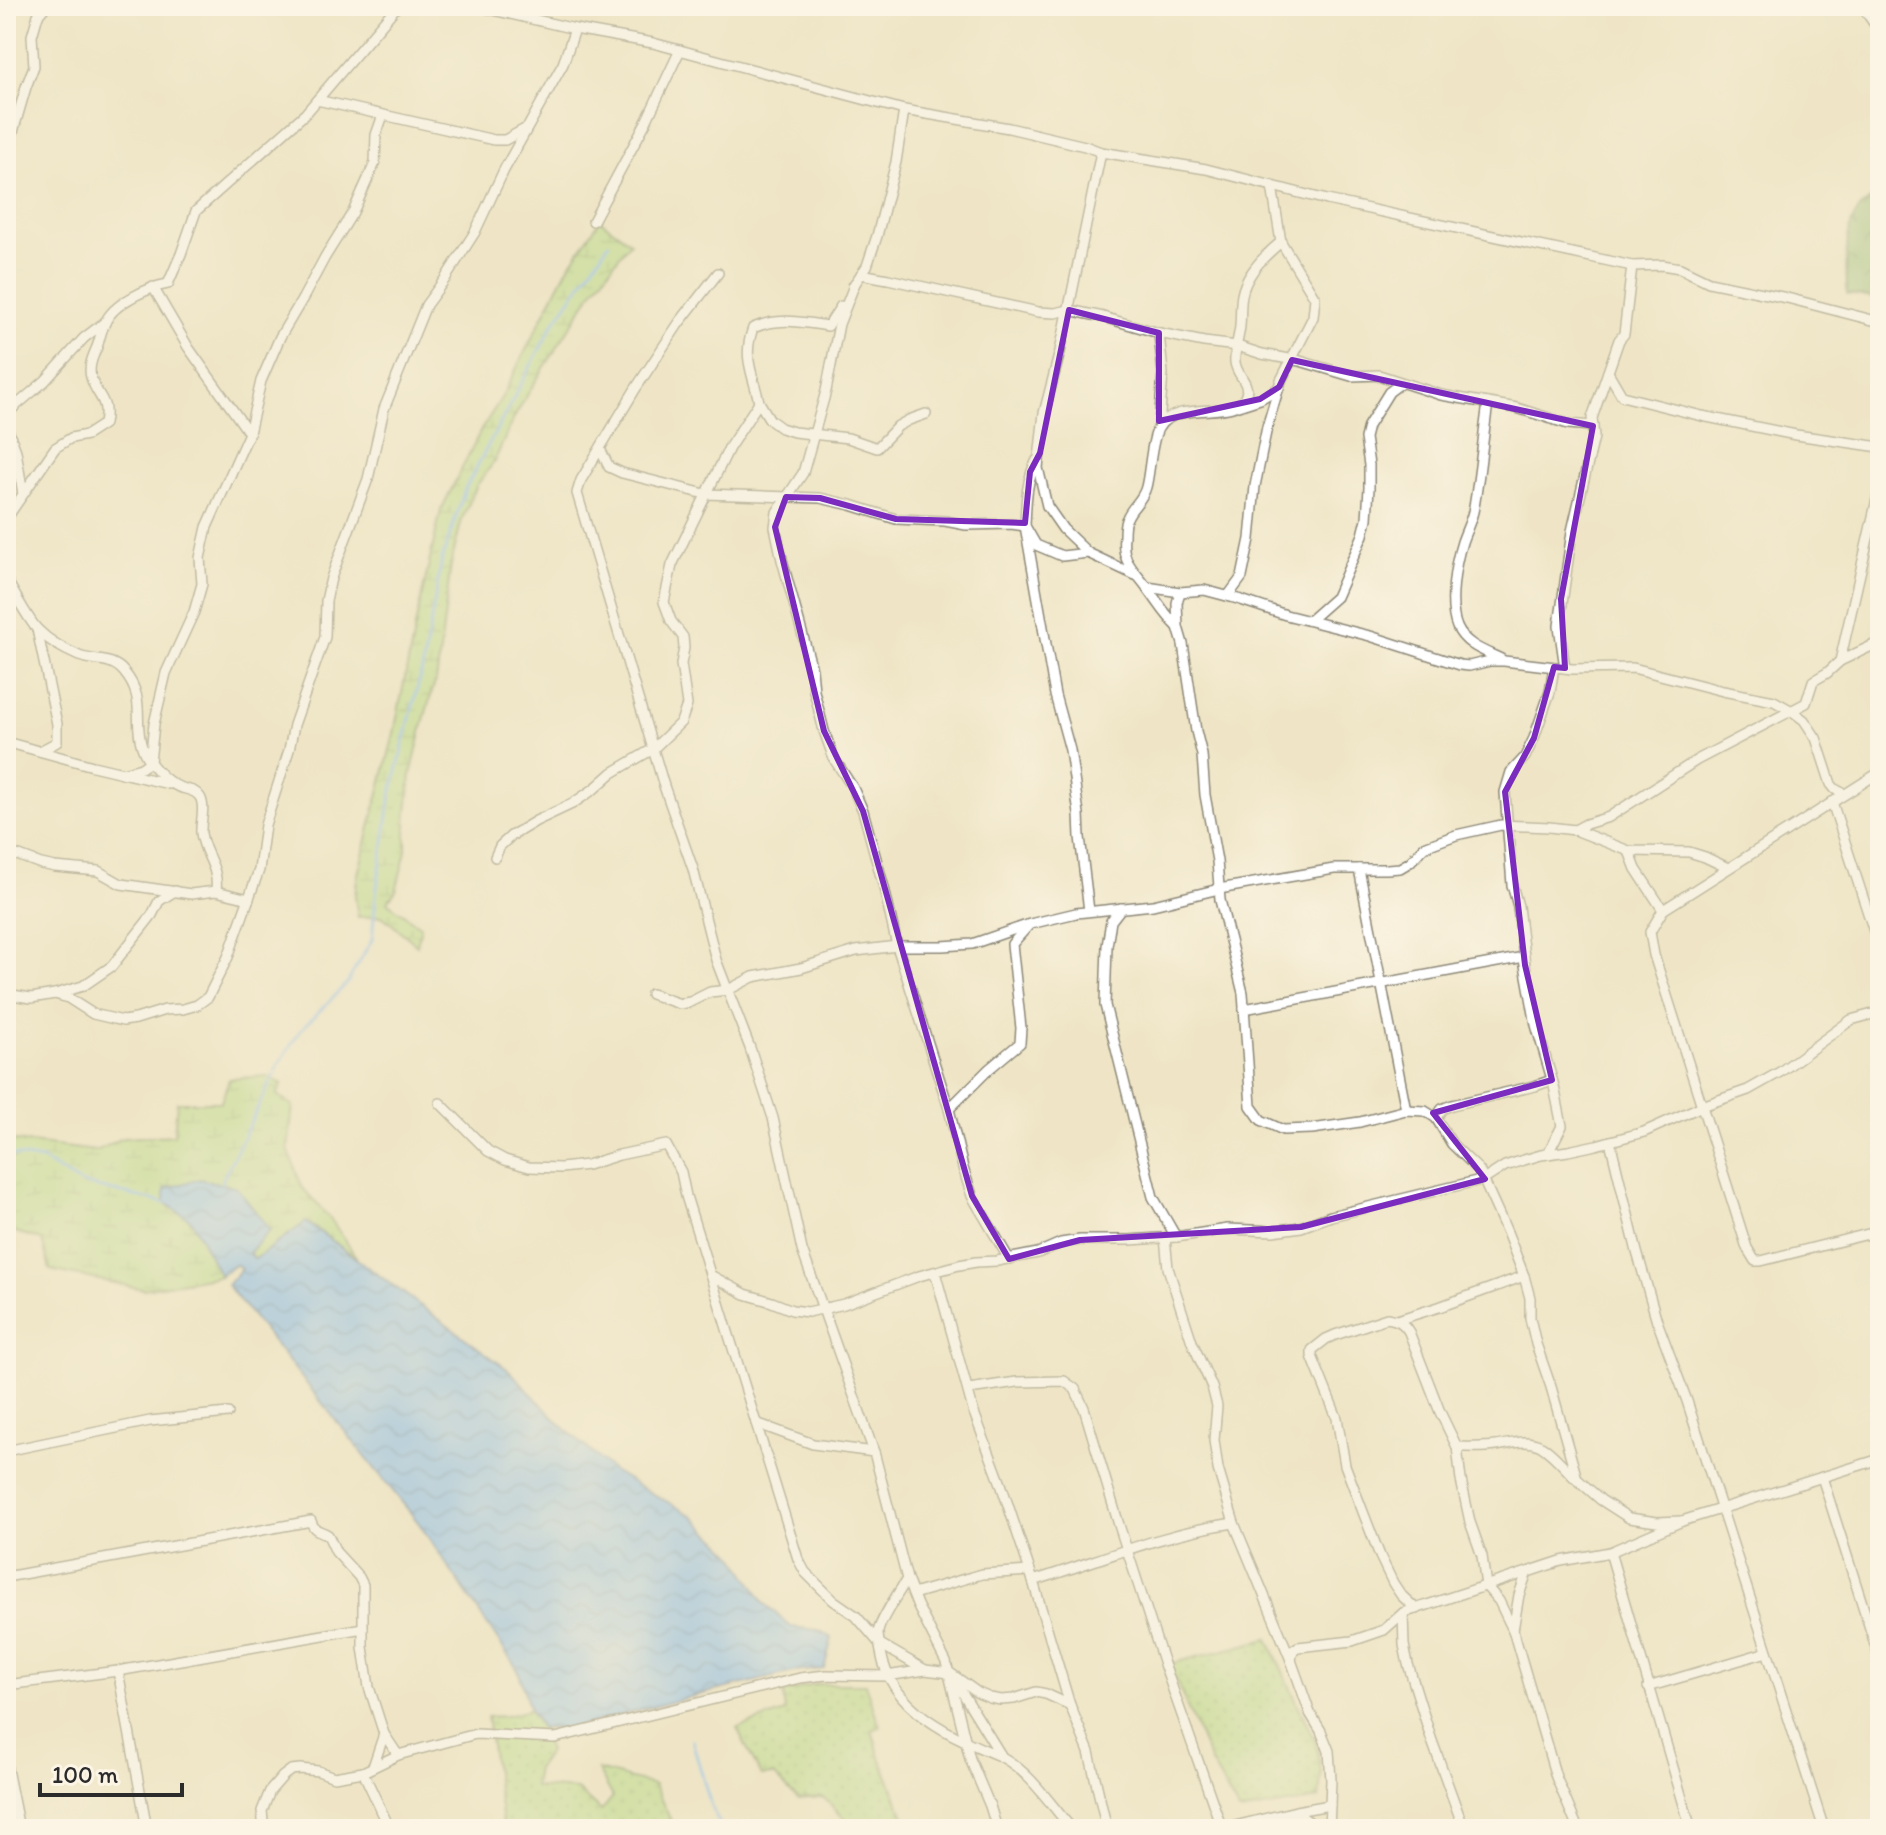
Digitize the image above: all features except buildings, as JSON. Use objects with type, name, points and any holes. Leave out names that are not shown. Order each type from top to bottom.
[{"type":"street","points":[[6,156],[34,66],[32,36],[38,15],[46,6]]},
{"type":"street","points":[[6,414],[45,381],[112,313],[131,298],[153,287],[168,284],[196,211],[306,113],[397,6]]},
{"type":"street","points":[[476,6],[653,43],[904,110],[1009,128],[1101,152],[1206,169],[1347,204],[1632,266],[1680,268],[1709,282],[1880,322]]},
{"type":"street","points":[[1862,6],[1880,32]]},
{"type":"street","points":[[55,994],[68,998],[93,1014],[123,1021],[165,1010],[183,1009],[197,1005],[208,997],[228,957],[259,870],[265,825],[294,725],[325,637],[326,601],[331,578],[368,479],[384,409],[426,305],[475,232],[491,196],[563,64],[575,29]]},
{"type":"street","points":[[593,221],[680,50]]},
{"type":"street","points":[[317,100],[494,140],[505,140],[528,128]]},
{"type":"street","points":[[904,110],[896,162],[867,266],[828,326],[786,320],[766,322],[753,328],[747,358],[759,402],[770,420],[781,428],[848,438],[877,448],[898,426],[926,414]]},
{"type":"street","points":[[150,762],[154,724],[166,673],[194,612],[202,584],[200,558],[207,527],[249,433],[261,381],[280,337],[353,212],[375,163],[376,135],[383,115]]},
{"type":"street","points":[[1101,152],[1069,310],[1044,413],[1038,468],[1047,506],[1063,529],[1088,553],[1135,575],[1178,627]]},
{"type":"street","points":[[1228,596],[1242,577],[1250,539],[1255,486],[1279,387],[1313,317],[1315,298],[1281,242],[1272,186]]},
{"type":"street","points":[[1235,407],[1246,395],[1246,385],[1235,365],[1242,293],[1253,271],[1281,242]]},
{"type":"street","points":[[1548,1153],[1562,1126],[1536,1025],[1524,957],[1518,906],[1512,885],[1505,792],[1511,772],[1525,757],[1534,738],[1559,667],[1561,599],[1572,531],[1594,437],[1592,418],[1619,340],[1624,334],[1632,266]]},
{"type":"street","points":[[718,273],[679,323],[636,388],[581,480],[577,493],[653,749],[693,869],[716,960],[773,1118],[802,1250],[874,1452],[907,1579],[950,1673],[1002,1757]]},
{"type":"street","points":[[858,279],[1038,312],[1069,310],[1159,333],[1237,346],[1351,376],[1379,375],[1441,395],[1517,408],[1568,424],[1593,426]]},
{"type":"street","points":[[858,279],[839,324],[826,391],[803,473],[777,512],[775,527],[812,669],[824,731],[834,759],[853,788],[863,811],[897,946],[949,1109],[963,1168],[972,1196],[1009,1259]]},
{"type":"street","points":[[153,287],[188,347],[249,433]]},
{"type":"street","points":[[6,519],[55,448],[71,438],[87,435],[104,424],[105,401],[90,374],[91,361],[105,322]]},
{"type":"street","points":[[1135,575],[1123,548],[1126,519],[1146,490],[1159,427],[1163,373],[1159,333]]},
{"type":"street","points":[[1608,372],[1622,396],[1796,435],[1880,447]]},
{"type":"street","points":[[1310,620],[1336,597],[1358,546],[1367,519],[1369,465],[1365,438],[1368,426],[1389,392],[1401,383]]},
{"type":"street","points":[[1159,427],[1182,412],[1235,407],[1260,399],[1279,387]]},
{"type":"street","points":[[495,857],[500,846],[511,836],[572,804],[612,773],[653,749],[681,722],[687,705],[681,664],[683,637],[671,621],[664,602],[672,565],[729,448],[759,402]]},
{"type":"street","points":[[1488,403],[1480,475],[1453,586],[1454,614],[1458,628],[1468,642],[1504,661]]},
{"type":"street","points":[[6,424],[16,451],[23,494]]},
{"type":"street","points":[[600,449],[609,467],[622,473],[705,494],[820,498],[896,519],[1025,526]]},
{"type":"street","points":[[1040,453],[1030,472],[1025,526],[1055,695],[1070,750],[1089,911]]},
{"type":"street","points":[[1840,661],[1880,486]]},
{"type":"street","points":[[1025,526],[1036,545],[1062,556],[1088,553]]},
{"type":"street","points":[[1870,532],[1880,539]]},
{"type":"street","points":[[6,579],[37,629],[57,724],[57,742],[40,751]]},
{"type":"street","points":[[1147,587],[1180,592],[1204,590],[1370,636],[1460,665],[1504,661],[1559,667],[1633,668],[1774,701],[1804,720],[1816,738],[1831,784],[1844,794]]},
{"type":"street","points":[[1180,592],[1178,627],[1202,755],[1219,889],[1243,993],[1251,1106],[1261,1120],[1283,1130],[1360,1122],[1406,1110],[1425,1111],[1436,1118],[1452,1144],[1485,1179],[1524,1276],[1536,1344],[1577,1479]]},
{"type":"street","points":[[37,629],[64,649],[83,658],[113,662],[123,671],[139,705],[142,748],[150,762],[178,786]]},
{"type":"street","points":[[1575,830],[1609,817],[1697,760],[1806,703],[1813,681],[1840,661],[1880,642]]},
{"type":"street","points":[[6,742],[193,790],[200,796],[202,804],[201,833],[218,876],[216,891]]},
{"type":"street","points":[[123,773],[150,762]]},
{"type":"street","points":[[1880,772],[1663,910],[1650,932],[1650,941],[1747,1248],[1755,1261],[1880,1231]]},
{"type":"street","points":[[1832,802],[1880,950]]},
{"type":"street","points":[[651,994],[680,1004],[710,992],[728,990],[753,977],[801,968],[856,951],[897,946],[972,944],[1030,924],[1076,913],[1153,905],[1219,889],[1334,869],[1400,868],[1424,847],[1436,842],[1484,828],[1507,825],[1575,830],[1629,851],[1689,852],[1728,868]]},
{"type":"street","points":[[6,851],[55,867],[98,871],[121,884],[191,894],[216,891],[249,899]]},
{"type":"street","points":[[1629,851],[1636,869],[1663,910]]},
{"type":"street","points":[[1359,869],[1406,1110]]},
{"type":"street","points":[[6,994],[31,998],[83,986],[112,966],[152,915],[159,901],[175,891]]},
{"type":"street","points":[[1121,908],[1111,921],[1105,1005],[1153,1197],[1176,1237]]},
{"type":"street","points":[[949,1109],[1020,1043],[1012,944],[1030,924]]},
{"type":"street","points":[[1244,1009],[1524,957]]},
{"type":"street","points":[[712,1276],[745,1294],[792,1310],[808,1312],[844,1304],[935,1272],[1038,1253],[1061,1243],[1165,1238],[1228,1229],[1273,1231],[1301,1227],[1331,1216],[1485,1179],[1505,1166],[1548,1153],[1644,1132],[1748,1090],[1780,1072],[1851,1020],[1880,1012]]},
{"type":"street","points":[[1436,1118],[1442,1109],[1452,1105],[1552,1080]]},
{"type":"street","points":[[440,1103],[488,1151],[529,1167],[587,1165],[666,1145],[681,1172],[793,1545],[805,1572],[833,1600],[856,1616],[880,1644],[925,1670]]},
{"type":"street","points":[[1610,1141],[1657,1321],[1687,1401],[1824,1829]]},
{"type":"street","points":[[1165,1238],[1168,1268],[1217,1406],[1214,1440],[1218,1469],[1234,1523],[1310,1713],[1329,1751],[1329,1829]]},
{"type":"street","points":[[935,1272],[973,1410],[1001,1484],[1070,1705],[1089,1752],[1107,1829]]},
{"type":"street","points":[[1397,1320],[1524,1276]]},
{"type":"street","points":[[1416,1609],[1401,1595],[1380,1556],[1345,1465],[1337,1418],[1312,1356],[1316,1346],[1335,1335],[1387,1318],[1404,1324],[1409,1332],[1457,1447],[1461,1480],[1470,1522],[1482,1556],[1486,1586],[1499,1601],[1513,1630],[1556,1777],[1578,1829]]},
{"type":"street","points":[[969,1389],[1017,1382],[1064,1381],[1075,1389],[1084,1408],[1164,1664],[1222,1829],[1330,1805]]},
{"type":"street","points":[[6,1451],[150,1421],[228,1413]]},
{"type":"street","points":[[756,1423],[813,1444],[874,1452]]},
{"type":"street","points":[[1457,1447],[1495,1446],[1512,1442],[1539,1445],[1601,1500],[1629,1518],[1657,1522],[1682,1521]]},
{"type":"street","points":[[1291,1660],[1293,1650],[1298,1647],[1363,1638],[1384,1630],[1403,1613],[1561,1561],[1610,1552],[1682,1521],[1880,1459]]},
{"type":"street","points":[[1822,1477],[1880,1660]]},
{"type":"street","points":[[6,1577],[311,1521],[319,1532],[328,1535],[336,1552],[363,1585],[363,1647],[369,1687],[384,1734],[398,1755]]},
{"type":"street","points":[[913,1594],[982,1574],[1031,1576],[1198,1528],[1234,1523]]},
{"type":"street","points":[[1610,1552],[1691,1829]]},
{"type":"street","points":[[1513,1630],[1527,1572]]},
{"type":"street","points":[[907,1579],[878,1632],[887,1676],[919,1714],[965,1742],[1013,1763],[1072,1829]]},
{"type":"street","points":[[1403,1613],[1408,1664],[1464,1829]]},
{"type":"street","points":[[6,1685],[118,1671],[363,1628]]},
{"type":"street","points":[[6,1629],[6,1645]]},
{"type":"street","points":[[1648,1687],[1767,1652]]},
{"type":"street","points":[[264,1829],[262,1811],[270,1791],[291,1770],[318,1771],[334,1777],[368,1769],[398,1755],[476,1734],[563,1736],[800,1678],[826,1675],[887,1676],[925,1670],[950,1673],[990,1698],[1014,1699],[1036,1692],[1070,1705]]},
{"type":"street","points":[[118,1671],[147,1829]]},
{"type":"street","points":[[950,1673],[965,1742],[997,1829]]},
{"type":"street","points":[[384,1734],[368,1769],[390,1829]]},
{"type":"street","points":[[6,1764],[11,1816],[19,1829]]},
{"type":"street","points":[[1280,1815],[1302,1817],[1320,1829]]},
{"type":"highlighted area","points":[[1069,310],[1159,333],[1159,421],[1260,399],[1279,387],[1292,360],[1593,426],[1561,599],[1565,668],[1554,667],[1534,738],[1505,792],[1525,965],[1552,1080],[1433,1113],[1485,1179],[1301,1227],[1080,1240],[1009,1259],[972,1196],[863,811],[824,731],[775,527],[786,497],[820,498],[896,519],[1025,523],[1030,472],[1040,453]]},
{"type":"green space","points":[[1880,196],[1880,301],[1847,294],[1846,266],[1852,224],[1867,202]]},
{"type":"green space","points":[[600,220],[630,242],[591,294],[532,387],[494,462],[477,485],[462,519],[451,564],[437,675],[411,775],[406,851],[396,891],[387,902],[421,927],[417,945],[382,916],[358,917],[355,897],[357,878],[393,738],[441,510],[567,269]]},
{"type":"green space","points":[[266,1076],[282,1083],[277,1095],[293,1106],[288,1149],[302,1187],[332,1221],[357,1258],[306,1222],[255,1259],[249,1253],[270,1230],[192,1221],[220,1276],[143,1289],[50,1270],[42,1240],[6,1229],[6,1140],[96,1151],[123,1138],[174,1135],[177,1102],[221,1102],[229,1079]]},
{"type":"green space","points":[[1268,1639],[1317,1746],[1321,1772],[1319,1799],[1239,1812],[1211,1763],[1169,1664]]},
{"type":"green space","points":[[818,1684],[865,1684],[880,1727],[872,1730],[881,1760],[909,1829],[855,1829],[823,1797],[798,1799],[774,1775],[761,1776],[737,1728],[785,1712],[783,1693]]},
{"type":"green space","points":[[530,1710],[541,1728],[549,1751],[537,1768],[534,1787],[577,1790],[601,1811],[613,1797],[598,1770],[654,1785],[675,1829],[503,1829],[487,1717]]},
{"type":"water","points":[[199,1179],[236,1187],[270,1230],[249,1253],[255,1259],[306,1222],[510,1371],[559,1423],[614,1472],[691,1515],[735,1556],[764,1603],[791,1627],[819,1630],[832,1638],[824,1669],[793,1672],[566,1730],[541,1728],[530,1710],[518,1670],[418,1522],[227,1285],[241,1269],[236,1264],[220,1276],[192,1221],[165,1203],[165,1189]]},
{"type":"waterway","points":[[221,1183],[279,1064],[300,1031],[347,983],[372,940],[391,795],[422,669],[442,559],[465,489],[552,326],[609,243]]},
{"type":"waterway","points":[[6,1154],[42,1160],[80,1183],[165,1203]]},
{"type":"waterway","points":[[692,1740],[711,1806],[722,1829]]}]
